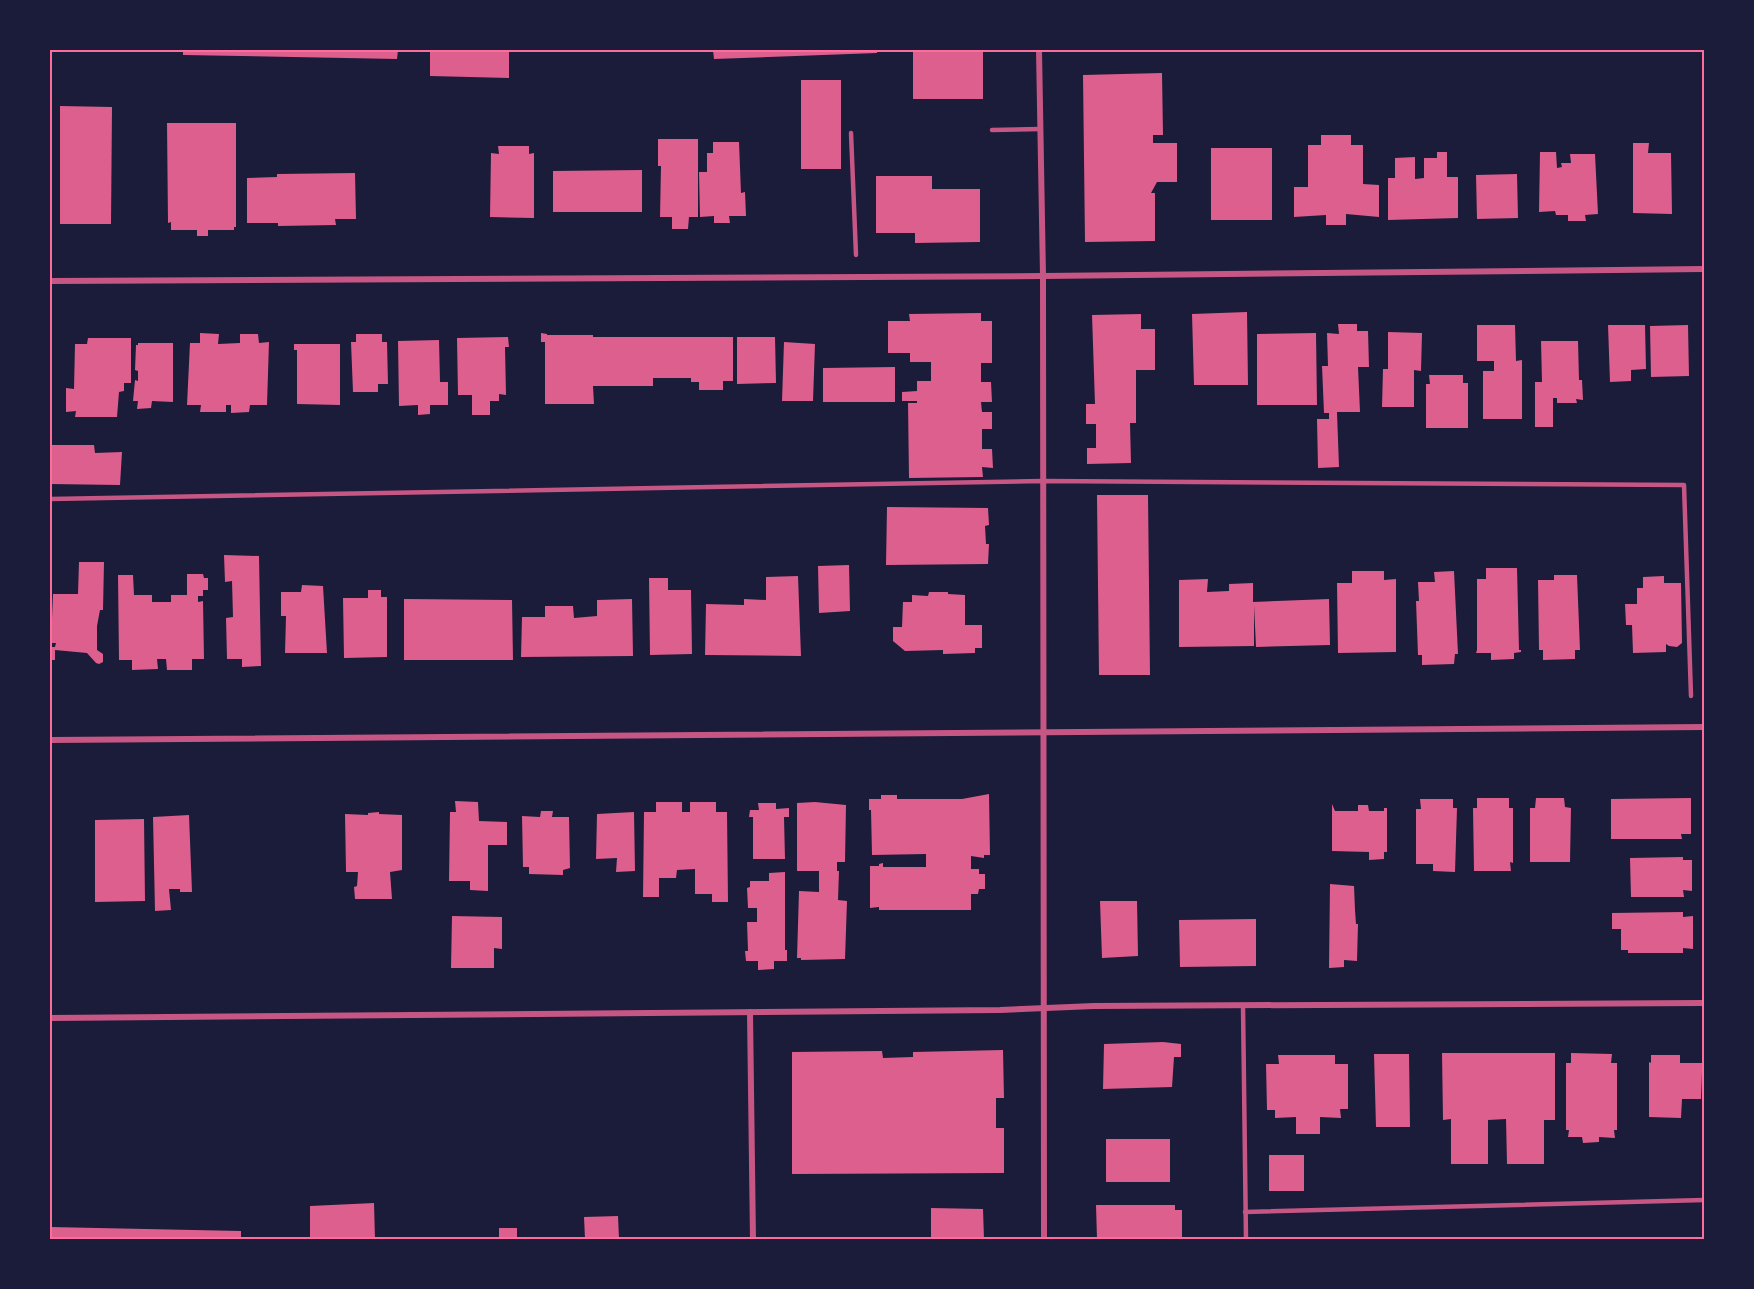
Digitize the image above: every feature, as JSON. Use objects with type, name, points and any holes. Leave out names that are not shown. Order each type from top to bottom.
[{"type":"street","points":[[1039,50],[1043,276],[1044,1239]]},
{"type":"street","points":[[50,281],[1043,276],[1704,269]]},
{"type":"street","points":[[50,740],[1704,727]]},
{"type":"street","points":[[50,1018],[1242,1005],[1704,1003]]},
{"type":"street","points":[[750,1012],[753,1239]]},
{"type":"lane","points":[[992,130],[1040,129]]},
{"type":"lane","points":[[851,133],[856,255]]},
{"type":"lane","points":[[50,500],[1043,481],[1684,485],[1691,696]]},
{"type":"lane","points":[[1242,1005],[1246,1239]]},
{"type":"lane","points":[[1245,1212],[1704,1200]]},
{"type":"building","points":[[183,50],[398,50],[397,59],[183,55]]},
{"type":"building","points":[[430,50],[509,50],[509,78],[430,76]]},
{"type":"building","points":[[713,50],[877,50],[877,53],[714,59]]},
{"type":"building","points":[[913,50],[983,50],[983,99],[913,99]]},
{"type":"building","points":[[1162,73],[1163,135],[1153,135],[1153,143],[1177,143],[1177,182],[1157,182],[1151,193],[1155,193],[1155,241],[1085,242],[1083,75]]},
{"type":"building","points":[[801,80],[841,80],[841,169],[801,169]]},
{"type":"building","points":[[60,106],[112,107],[111,224],[60,224]]},
{"type":"building","points":[[167,123],[236,123],[236,227],[234,230],[208,230],[208,236],[197,236],[197,230],[171,230],[171,222],[168,223]]},
{"type":"building","points":[[1321,135],[1351,135],[1351,145],[1363,145],[1363,184],[1379,185],[1379,217],[1346,214],[1346,225],[1326,225],[1326,215],[1294,217],[1294,187],[1308,187],[1308,145],[1321,145]]},
{"type":"building","points":[[658,139],[698,139],[698,217],[689,217],[688,229],[672,229],[672,217],[660,217],[661,166],[658,166]]},
{"type":"building","points":[[713,142],[739,142],[741,193],[745,192],[746,216],[729,216],[730,223],[714,223],[714,216],[700,217],[699,172],[707,172],[707,153],[713,153]]},
{"type":"building","points":[[1633,143],[1649,143],[1648,153],[1671,153],[1672,214],[1633,213]]},
{"type":"building","points":[[498,146],[529,146],[529,154],[534,153],[534,218],[490,217],[491,153],[499,154]]},
{"type":"building","points":[[1211,148],[1272,148],[1272,220],[1211,220]]},
{"type":"building","points":[[1437,152],[1447,152],[1447,177],[1458,177],[1458,218],[1388,220],[1388,178],[1395,178],[1395,158],[1415,157],[1415,179],[1424,178],[1424,158],[1437,158]]},
{"type":"building","points":[[1540,152],[1556,152],[1557,168],[1562,167],[1561,163],[1571,163],[1570,154],[1595,154],[1598,214],[1585,215],[1586,221],[1568,221],[1568,215],[1556,215],[1555,211],[1539,212]]},
{"type":"building","points":[[642,170],[642,212],[553,212],[553,171]]},
{"type":"building","points":[[355,173],[356,219],[335,219],[336,225],[278,226],[278,223],[247,223],[247,178],[277,177],[277,174]]},
{"type":"building","points":[[1517,174],[1518,218],[1477,219],[1476,175]]},
{"type":"building","points":[[876,176],[932,176],[932,189],[980,189],[980,242],[915,243],[915,233],[876,233]]},
{"type":"building","points":[[1247,312],[1248,385],[1194,385],[1192,314]]},
{"type":"building","points":[[981,313],[981,321],[992,321],[992,363],[981,363],[981,382],[991,382],[992,402],[981,402],[982,412],[992,412],[992,429],[982,429],[982,449],[992,449],[993,468],[982,467],[983,477],[909,478],[908,403],[917,403],[917,401],[902,401],[902,392],[917,391],[917,381],[931,381],[931,362],[910,362],[910,353],[888,353],[888,321],[910,321],[909,314]]},
{"type":"building","points":[[1141,314],[1141,329],[1155,329],[1155,370],[1136,370],[1136,423],[1130,423],[1131,463],[1087,464],[1087,448],[1096,448],[1096,424],[1086,424],[1086,404],[1095,404],[1092,315]]},
{"type":"building","points":[[1338,324],[1357,324],[1357,331],[1368,331],[1369,367],[1358,367],[1360,412],[1337,412],[1339,467],[1318,468],[1317,419],[1329,419],[1329,413],[1324,413],[1322,366],[1328,366],[1327,333],[1339,334]]},
{"type":"building","points":[[1477,325],[1515,325],[1516,361],[1522,360],[1522,419],[1483,419],[1483,371],[1494,371],[1494,361],[1477,361]]},
{"type":"building","points":[[1608,325],[1645,325],[1646,369],[1631,370],[1631,381],[1610,382]]},
{"type":"building","points":[[1688,325],[1689,376],[1651,377],[1650,326]]},
{"type":"building","points":[[1388,332],[1422,333],[1421,371],[1414,370],[1414,407],[1382,407],[1383,369],[1388,369]]},
{"type":"building","points":[[200,333],[219,334],[218,344],[240,343],[240,334],[258,334],[259,343],[269,342],[267,405],[250,405],[249,412],[231,413],[231,405],[226,405],[226,412],[200,412],[201,405],[187,405],[190,343],[200,343]]},
{"type":"building","points":[[541,333],[593,335],[593,337],[733,337],[733,381],[723,381],[723,390],[699,390],[699,382],[691,382],[691,378],[653,378],[653,386],[593,386],[594,404],[545,404],[545,342],[541,342]]},
{"type":"building","points":[[1316,333],[1317,405],[1257,405],[1257,334]]},
{"type":"building","points":[[356,334],[382,334],[382,342],[387,342],[388,384],[378,384],[378,392],[353,392],[351,342],[356,342]]},
{"type":"building","points":[[508,337],[509,347],[505,347],[506,395],[499,394],[499,401],[490,401],[490,415],[472,415],[472,395],[458,395],[457,338]]},
{"type":"building","points":[[737,337],[775,337],[776,383],[737,384]]},
{"type":"building","points":[[88,338],[131,338],[131,383],[124,383],[124,391],[119,392],[117,417],[75,417],[76,411],[66,412],[66,388],[74,389],[75,344],[87,344]]},
{"type":"building","points":[[439,340],[440,382],[448,382],[448,405],[430,405],[430,414],[418,415],[418,405],[399,406],[398,341]]},
{"type":"building","points":[[1541,341],[1578,341],[1579,380],[1582,380],[1583,400],[1576,399],[1577,403],[1557,403],[1557,398],[1553,398],[1553,427],[1535,427],[1535,382],[1542,382]]},
{"type":"building","points":[[784,342],[815,344],[813,401],[782,401]]},
{"type":"building","points":[[138,343],[173,343],[173,402],[152,401],[151,408],[137,409],[138,401],[133,401],[135,380],[138,381],[138,371],[135,370]]},
{"type":"building","points":[[294,344],[340,344],[340,405],[297,404],[297,350],[294,350]]},
{"type":"building","points":[[895,367],[895,402],[823,402],[823,368]]},
{"type":"building","points":[[1429,375],[1463,375],[1463,383],[1468,383],[1468,428],[1426,428],[1426,384],[1430,384]]},
{"type":"building","points":[[50,445],[94,445],[95,453],[122,452],[120,485],[50,484]]},
{"type":"building","points":[[1097,495],[1148,495],[1150,675],[1099,675]]},
{"type":"building","points":[[887,507],[988,508],[989,525],[985,526],[986,544],[989,544],[988,564],[886,565]]},
{"type":"building","points":[[224,555],[259,556],[261,666],[242,667],[242,659],[227,659],[226,618],[233,617],[232,581],[225,582]]},
{"type":"building","points":[[79,562],[104,562],[103,610],[100,610],[97,626],[97,650],[103,654],[103,662],[99,664],[87,653],[55,650],[55,660],[50,660],[50,647],[55,647],[56,643],[51,643],[53,594],[78,594]]},
{"type":"building","points":[[849,565],[850,611],[819,613],[818,566]]},
{"type":"building","points":[[1486,568],[1517,568],[1519,650],[1521,652],[1514,653],[1514,659],[1491,660],[1491,653],[1476,653],[1477,579],[1486,579]]},
{"type":"building","points":[[1352,571],[1384,571],[1384,580],[1396,579],[1396,652],[1338,653],[1337,583],[1352,583]]},
{"type":"building","points":[[1454,571],[1458,654],[1455,654],[1454,664],[1422,665],[1422,655],[1418,655],[1416,601],[1419,601],[1418,582],[1435,582],[1434,572]]},
{"type":"building","points":[[187,574],[203,574],[204,578],[208,578],[208,590],[203,590],[203,596],[198,596],[198,602],[203,601],[204,659],[192,659],[192,670],[167,670],[166,659],[157,659],[158,669],[132,670],[132,660],[119,660],[118,575],[133,575],[134,595],[152,595],[152,602],[171,602],[171,595],[187,595]]},
{"type":"building","points":[[1554,575],[1577,575],[1580,650],[1575,650],[1575,659],[1543,660],[1543,650],[1539,650],[1538,580],[1554,580]]},
{"type":"building","points":[[798,576],[801,656],[705,655],[706,604],[744,605],[744,599],[766,600],[766,577]]},
{"type":"building","points":[[1664,576],[1664,583],[1681,583],[1682,643],[1677,647],[1666,644],[1666,652],[1633,653],[1632,625],[1626,625],[1625,604],[1637,604],[1637,588],[1643,588],[1643,577]]},
{"type":"building","points":[[649,578],[668,578],[668,590],[691,590],[692,654],[650,655]]},
{"type":"building","points":[[1208,579],[1207,592],[1229,591],[1229,584],[1253,583],[1253,602],[1329,599],[1330,645],[1256,647],[1254,605],[1254,646],[1179,647],[1179,580]]},
{"type":"building","points":[[302,585],[323,586],[327,653],[285,653],[286,616],[281,616],[281,592],[301,592]]},
{"type":"building","points":[[368,590],[381,590],[381,597],[387,597],[387,657],[344,658],[343,598],[368,598]]},
{"type":"building","points":[[929,592],[965,595],[965,625],[982,625],[982,648],[975,648],[975,653],[943,654],[943,650],[905,651],[893,641],[893,627],[902,627],[903,602],[912,602],[912,595],[928,596]]},
{"type":"building","points":[[404,599],[512,600],[513,660],[404,660]]},
{"type":"building","points":[[632,599],[633,656],[521,657],[522,617],[545,617],[545,606],[573,606],[574,618],[597,616],[597,600]]},
{"type":"building","points":[[989,794],[990,855],[984,855],[984,858],[971,856],[971,869],[979,869],[979,874],[985,874],[985,889],[979,889],[978,894],[971,894],[971,910],[879,910],[879,907],[870,908],[870,866],[879,866],[883,863],[883,867],[926,867],[926,854],[872,855],[869,799],[881,799],[881,795],[897,795],[897,799],[962,799]]},
{"type":"building","points":[[1477,798],[1509,798],[1509,808],[1513,808],[1511,871],[1474,871],[1473,808],[1477,808]]},
{"type":"building","points":[[1536,798],[1564,798],[1565,807],[1571,808],[1570,862],[1530,862],[1530,808],[1535,808]]},
{"type":"building","points":[[1691,798],[1691,834],[1681,834],[1682,839],[1611,839],[1611,799]]},
{"type":"building","points":[[1420,799],[1453,799],[1453,808],[1457,808],[1455,872],[1433,871],[1433,864],[1416,864],[1416,809],[1421,809]]},
{"type":"building","points":[[455,801],[478,802],[479,821],[507,822],[507,845],[488,845],[488,891],[470,890],[470,881],[449,881],[450,812],[456,812]]},
{"type":"building","points":[[656,802],[682,802],[682,812],[690,812],[690,802],[716,802],[716,812],[727,812],[728,902],[712,902],[712,894],[695,894],[695,869],[677,870],[676,878],[659,878],[659,897],[643,897],[644,812],[656,812]]},
{"type":"building","points":[[758,803],[776,803],[776,809],[789,808],[789,817],[784,817],[785,859],[753,859],[753,817],[749,817],[750,810],[759,810]]},
{"type":"building","points":[[797,803],[846,805],[845,862],[837,862],[838,900],[847,901],[845,959],[801,960],[797,958],[799,891],[819,892],[819,871],[797,871]]},
{"type":"building","points":[[1332,804],[1335,811],[1358,811],[1358,805],[1368,805],[1369,811],[1384,811],[1384,808],[1387,808],[1387,852],[1384,852],[1384,859],[1369,860],[1369,852],[1332,851]]},
{"type":"building","points":[[541,811],[553,811],[552,817],[569,817],[570,868],[563,870],[563,875],[529,874],[529,867],[523,867],[522,816],[540,817]]},
{"type":"building","points":[[379,812],[379,814],[402,815],[402,870],[390,872],[392,899],[355,899],[354,887],[357,886],[358,872],[346,872],[345,814],[368,815],[368,813]]},
{"type":"building","points":[[634,812],[635,871],[616,872],[617,858],[596,859],[597,814]]},
{"type":"building","points":[[189,815],[192,892],[169,889],[171,910],[155,911],[153,817]]},
{"type":"building","points":[[144,819],[145,901],[95,902],[95,820]]},
{"type":"building","points":[[1683,857],[1683,860],[1692,860],[1692,891],[1683,890],[1684,897],[1631,897],[1630,858]]},
{"type":"building","points":[[785,872],[787,961],[774,961],[774,969],[758,970],[758,961],[746,961],[747,922],[757,922],[757,908],[748,908],[747,888],[750,887],[750,881],[769,881],[769,873]]},
{"type":"building","points":[[1330,884],[1354,886],[1356,924],[1358,924],[1357,961],[1344,960],[1344,967],[1329,968]]},
{"type":"building","points":[[1100,901],[1137,901],[1138,956],[1102,958]]},
{"type":"building","points":[[1683,912],[1683,917],[1693,916],[1693,949],[1683,948],[1683,953],[1628,953],[1628,950],[1621,950],[1621,929],[1612,929],[1612,913]]},
{"type":"building","points":[[452,916],[502,917],[502,949],[494,948],[494,968],[451,968]]},
{"type":"building","points":[[1256,919],[1256,966],[1180,967],[1179,920]]},
{"type":"building","points":[[1163,1042],[1181,1044],[1181,1057],[1174,1057],[1172,1087],[1103,1089],[1104,1044]]},
{"type":"building","points":[[1003,1050],[1004,1098],[996,1098],[996,1128],[1004,1128],[1004,1173],[792,1174],[792,1052],[882,1051],[883,1058],[913,1057],[913,1052]]},
{"type":"building","points":[[1442,1053],[1555,1053],[1555,1120],[1544,1120],[1544,1164],[1507,1164],[1506,1119],[1488,1120],[1488,1164],[1451,1164],[1451,1119],[1443,1120]]},
{"type":"building","points":[[1571,1053],[1612,1054],[1611,1063],[1617,1063],[1615,1138],[1599,1137],[1599,1142],[1583,1143],[1582,1137],[1568,1137],[1569,1130],[1566,1130],[1566,1063],[1571,1063]]},
{"type":"building","points":[[1374,1054],[1409,1054],[1410,1127],[1376,1127]]},
{"type":"building","points":[[1278,1055],[1335,1055],[1335,1064],[1348,1064],[1348,1109],[1340,1109],[1341,1118],[1320,1117],[1320,1134],[1296,1134],[1296,1117],[1275,1118],[1275,1110],[1267,1110],[1266,1064],[1279,1064]]},
{"type":"building","points":[[1651,1055],[1680,1055],[1680,1063],[1704,1063],[1701,1099],[1682,1099],[1681,1118],[1649,1117]]},
{"type":"building","points":[[1106,1139],[1170,1139],[1170,1182],[1106,1182]]},
{"type":"building","points":[[1269,1155],[1304,1155],[1304,1191],[1269,1191]]},
{"type":"building","points":[[374,1203],[375,1239],[310,1239],[310,1206]]},
{"type":"building","points":[[1096,1205],[1175,1205],[1175,1210],[1182,1210],[1182,1239],[1097,1239]]},
{"type":"building","points":[[931,1208],[983,1209],[984,1239],[931,1239]]},
{"type":"building","points":[[618,1216],[619,1239],[585,1239],[584,1217]]},
{"type":"building","points":[[50,1227],[241,1231],[241,1239],[50,1239]]},
{"type":"building","points":[[499,1228],[517,1228],[517,1239],[499,1239]]}]
